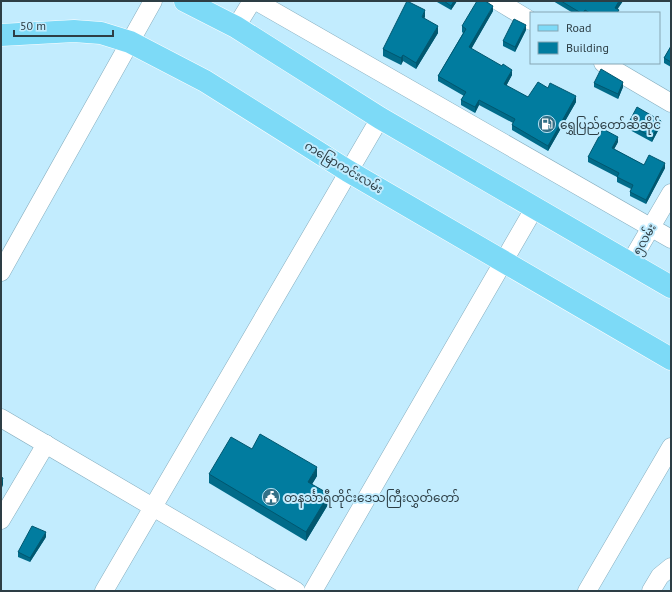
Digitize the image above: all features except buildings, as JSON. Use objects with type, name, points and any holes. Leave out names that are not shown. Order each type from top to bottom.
[{"type":"main road","points":[[185,1],[236,27],[380,118],[671,287]]},
{"type":"main road","name":"ကမြောကင်းလမ်း","points":[[1,35],[74,31],[101,33],[130,42],[204,81],[348,171],[671,359]]},
{"type":"street","points":[[1,272],[153,1]]},
{"type":"street","points":[[236,27],[252,1]]},
{"type":"street","points":[[256,1],[671,239]]},
{"type":"street","points":[[498,1],[530,19]]},
{"type":"street","points":[[605,64],[671,103]]},
{"type":"street","points":[[104,591],[154,508],[380,118]]},
{"type":"street","name":"၅လမ်း","points":[[630,263],[671,193]]},
{"type":"street","points":[[313,591],[535,207]]},
{"type":"street","points":[[1,418],[296,591]]},
{"type":"street","points":[[1,520],[46,444]]},
{"type":"street","points":[[587,591],[671,447]]},
{"type":"street","points":[[651,591],[660,576],[671,567]]},
{"type":"place","name":"ရွှေပြည်တော်ဆီဆိုင်","points":[[547,124]]},
{"type":"place","name":"တနင်္သာရီတိုင်းဒေသကြီးလွှတ်တော်","points":[[271,497]]}]
